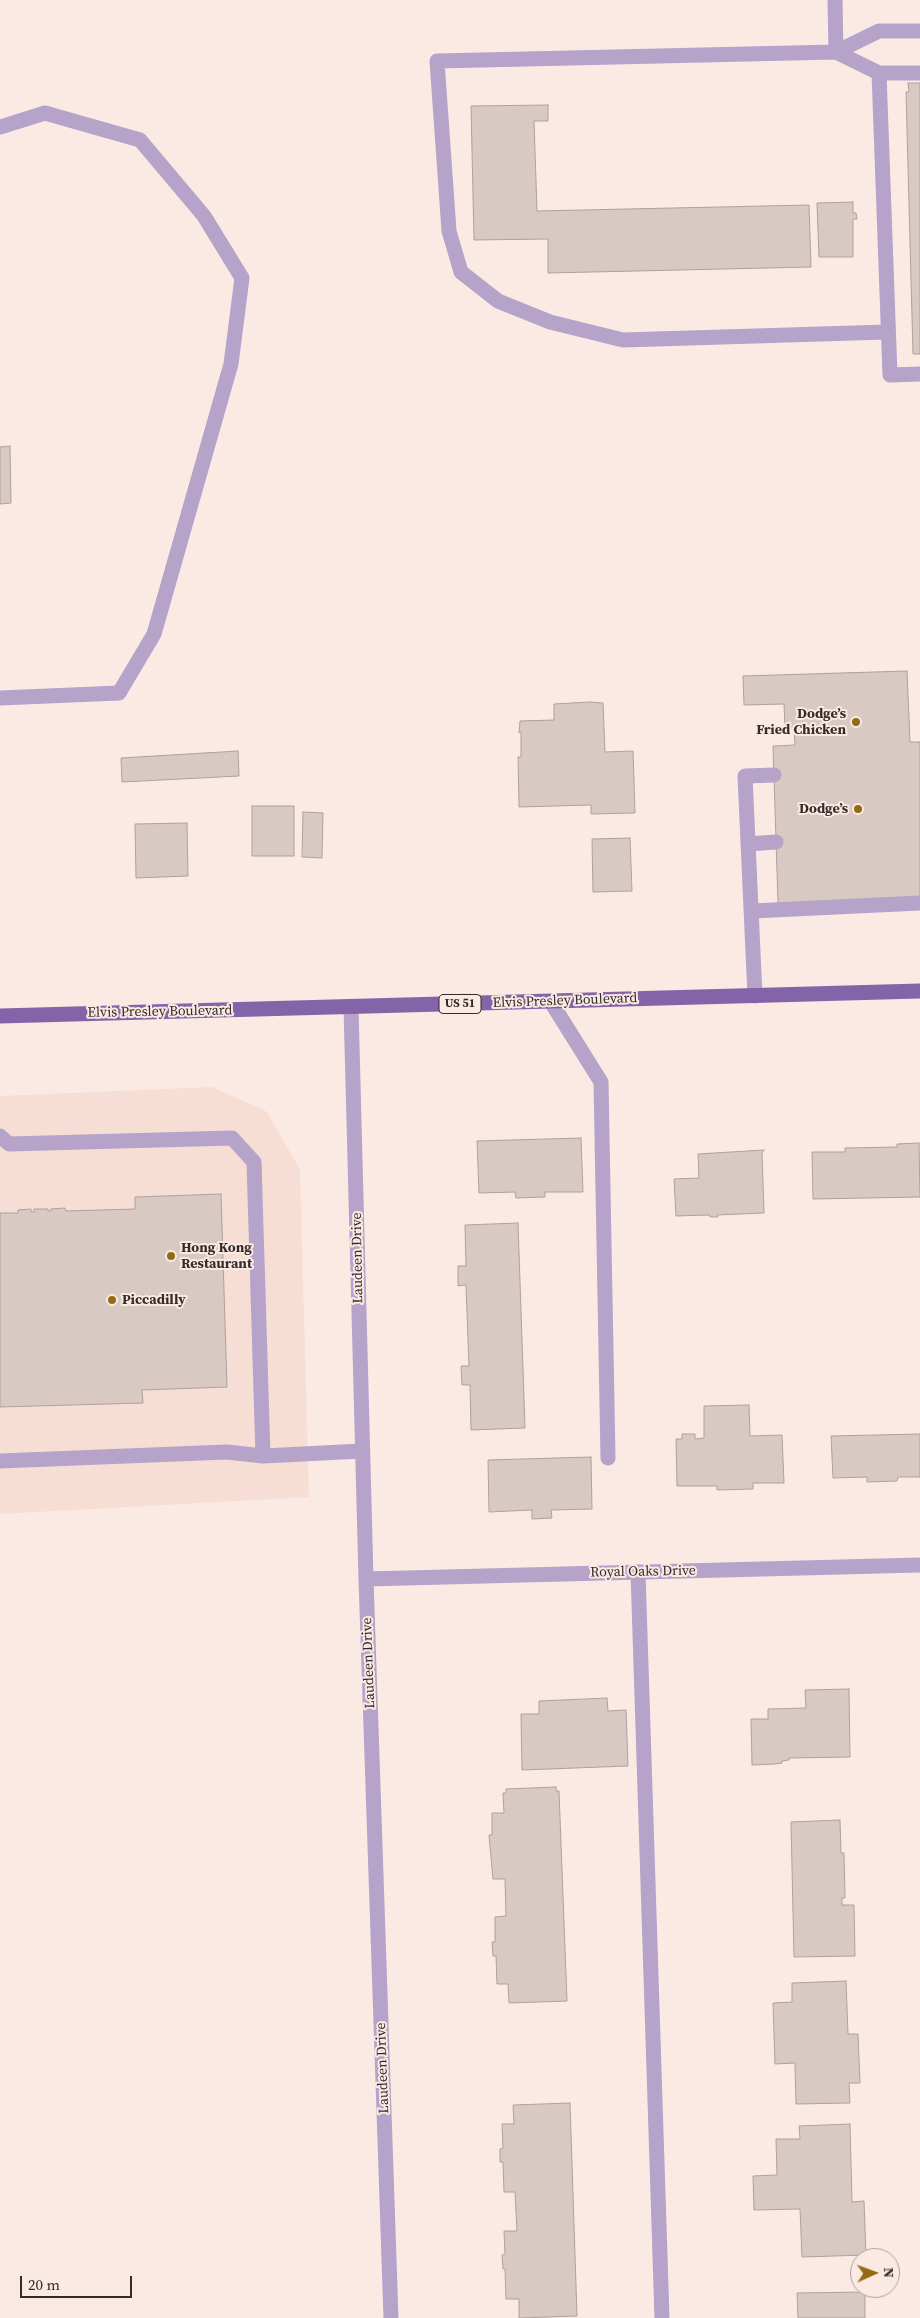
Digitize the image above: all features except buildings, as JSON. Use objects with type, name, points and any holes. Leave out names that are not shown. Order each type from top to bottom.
[{"type":"main road","name":"Elvis Presley Boulevard","points":[[0,1016],[920,991]]},
{"type":"street","points":[[835,0],[836,52]]},
{"type":"street","points":[[887,332],[623,340],[550,322],[498,301],[462,272],[449,231],[437,61],[836,52],[879,31],[920,31]]},
{"type":"street","points":[[836,52],[880,73],[920,73]]},
{"type":"street","points":[[880,73],[887,332],[890,375],[920,374]]},
{"type":"street","points":[[0,127],[45,113],[140,140],[204,216],[242,278],[231,364],[154,634],[119,693],[0,698]]},
{"type":"street","points":[[755,996],[745,776],[774,775]]},
{"type":"street","points":[[748,844],[776,842]]},
{"type":"street","points":[[752,911],[920,903]]},
{"type":"street","points":[[551,1002],[601,1082],[608,1458]]},
{"type":"street","name":"Laudeen Drive","points":[[351,1007],[366,1579],[392,2318]]},
{"type":"street","points":[[0,1136],[9,1144],[232,1138],[254,1162],[263,1456]]},
{"type":"street","points":[[0,1462],[227,1452],[263,1456],[362,1451]]},
{"type":"street","name":"Royal Oaks Drive","points":[[366,1579],[920,1565]]},
{"type":"street","points":[[638,1572],[662,2318]]},
{"type":"shaded area","points":[[212,1087],[266,1111],[300,1169],[309,1497],[0,1514],[0,1096]]},
{"type":"place","name":"Dodge’s Fried Chicken","points":[[856,722]]},
{"type":"place","name":"Dodge’s","points":[[858,809]]},
{"type":"place","name":"Hong Kong Restaurant","points":[[171,1256]]},
{"type":"place","name":"Piccadilly","points":[[112,1300]]}]
